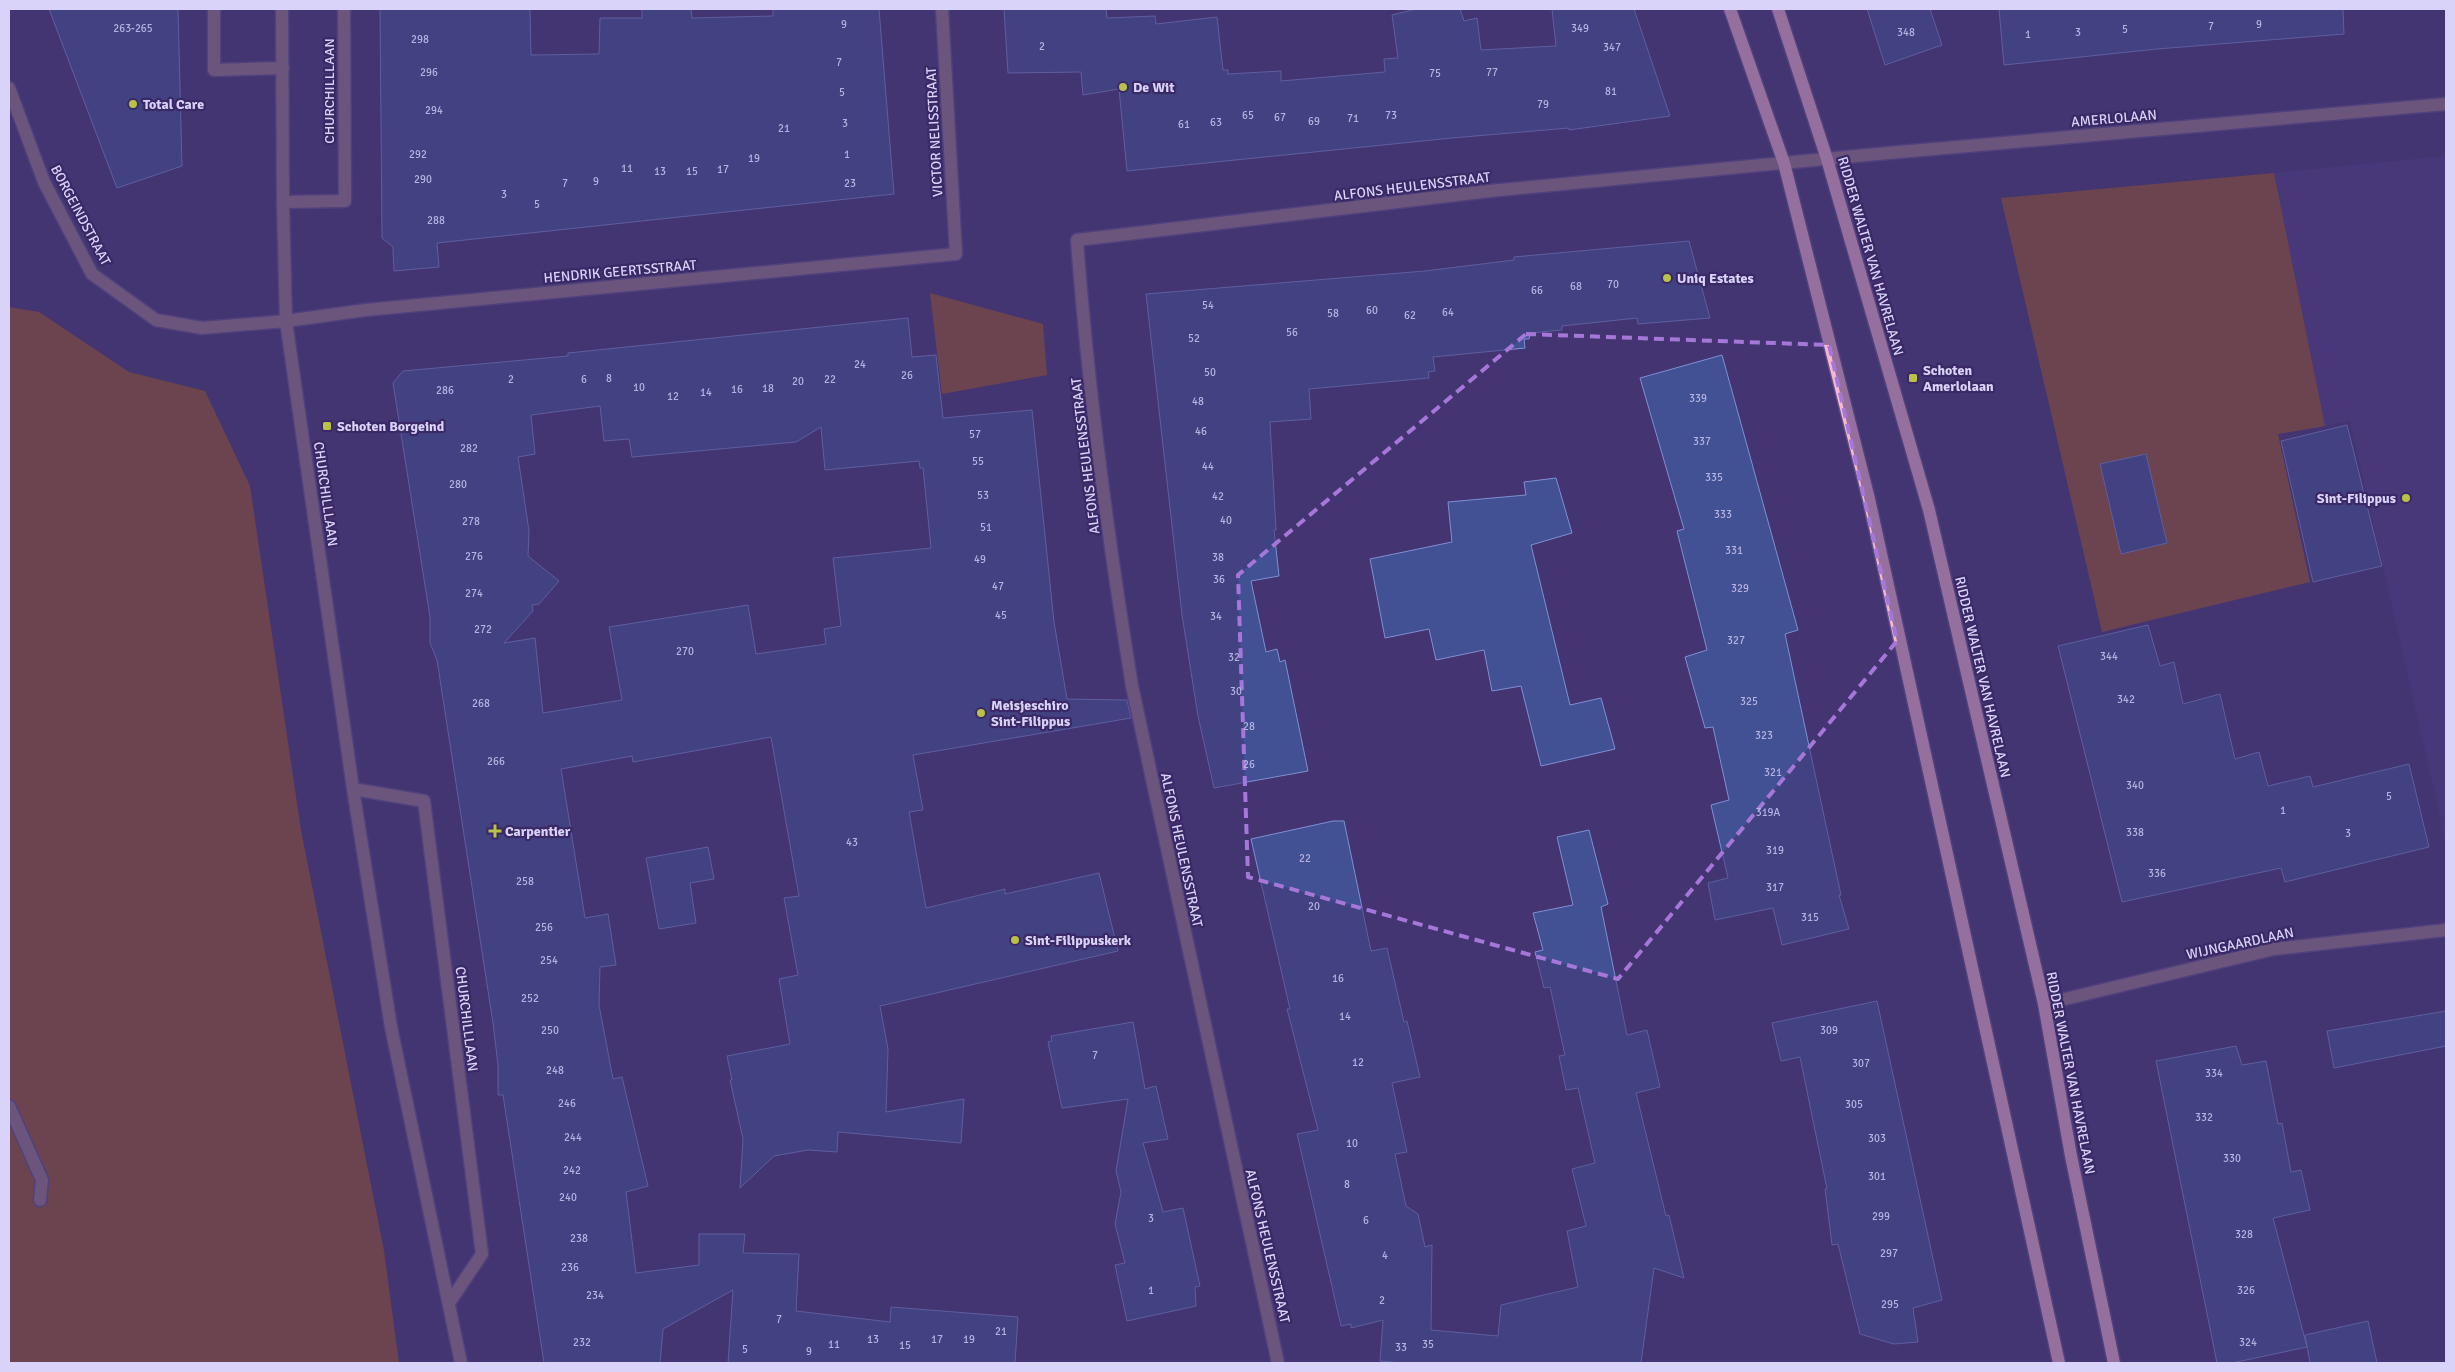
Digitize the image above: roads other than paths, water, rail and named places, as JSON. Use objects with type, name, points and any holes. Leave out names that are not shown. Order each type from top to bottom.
[{"type":"main road","points":[[1730,9],[1784,163],[1869,499],[2059,1363]]},
{"type":"main road","name":"RIDDER WALTER VAN HAVRELAAN","points":[[1778,9],[1827,159],[1929,510],[2044,1004],[2071,1156],[2114,1363]]},
{"type":"street","points":[[214,9],[214,70],[283,68]]},
{"type":"street","name":"CHURCHILLLAAN","points":[[282,9],[286,322],[353,788],[391,1027],[461,1363]]},
{"type":"street","name":"CHURCHILLLAAN","points":[[283,202],[345,201],[344,9]]},
{"type":"street","name":"VICTOR NELISSTRAAT","points":[[942,9],[956,254]]},
{"type":"street","name":"BORGEINDSTRAAT","points":[[9,88],[44,182],[92,274],[156,320],[202,328],[286,322]]},
{"type":"street","name":"AMERLOLAAN","points":[[1784,163],[2446,104]]},
{"type":"street","name":"ALFONS HEULENSSTRAAT","points":[[1278,1363],[1132,686],[1114,574],[1083,321],[1077,240],[1490,192],[1784,163]]},
{"type":"street","name":"HENDRIK GEERTSSTRAAT","points":[[286,322],[366,310],[956,254]]},
{"type":"street","name":"CHURCHILLLAAN","points":[[353,788],[424,801],[482,1254],[449,1303]]},
{"type":"street","name":"WIJNGAARDLAAN","points":[[2044,1004],[2274,949],[2446,930]]},
{"type":"street","points":[[9,1106],[42,1180],[40,1200]]},
{"type":"place","name":"De Wit","points":[[1123,87]]},
{"type":"place","name":"Total Care","points":[[133,104]]},
{"type":"place","name":"Uniq Estates","points":[[1667,278]]},
{"type":"place","name":"Schoten Amerlolaan","points":[[1913,378]]},
{"type":"place","name":"Schoten Borgeind","points":[[327,426]]},
{"type":"place","name":"Sint-Filippus","points":[[2406,498]]},
{"type":"place","name":"Meisjeschiro Sint-Filippus","points":[[981,713]]},
{"type":"place","name":"Carpentier","points":[[495,831]]},
{"type":"place","name":"Sint-Filippuskerk","points":[[1015,940]]}]
